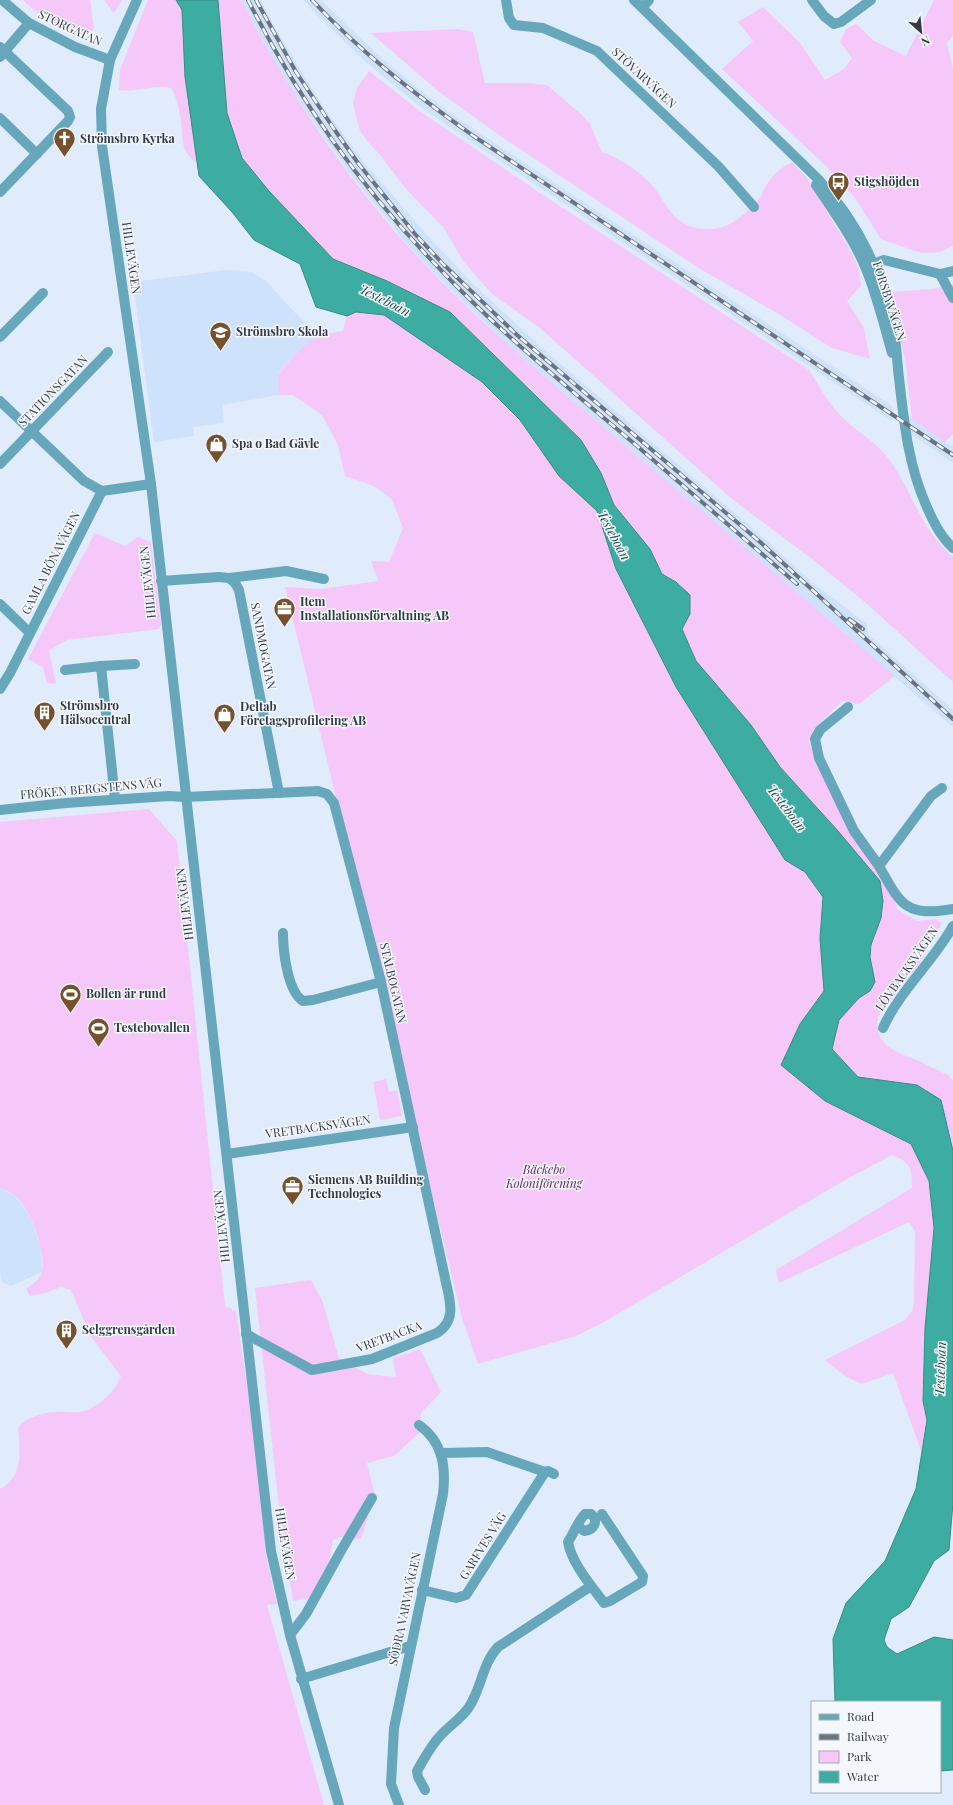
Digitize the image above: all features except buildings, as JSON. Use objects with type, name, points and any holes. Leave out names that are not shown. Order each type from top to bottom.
[{"type":"street","name":"STORGATAN","points":[[2,0],[29,23],[75,47],[110,60]]},
{"type":"street","name":"HILLEVÄGEN","points":[[137,0],[110,60],[101,109],[102,146],[151,484],[271,1551],[290,1635],[339,1805]]},
{"type":"street","name":"STÖVARVÄGEN","points":[[506,0],[509,18],[514,25],[543,28],[597,52],[718,166],[754,207]]},
{"type":"street","name":"FORSBYVÄGEN","points":[[634,0],[646,4],[793,155],[815,183],[870,265],[874,291],[899,378],[911,464],[932,518],[942,536],[953,548]]},
{"type":"street","points":[[812,0],[824,16],[834,24],[842,22],[871,0]]},
{"type":"street","points":[[0,192],[68,121],[70,117],[68,111],[2,52],[29,23]]},
{"type":"street","points":[[0,118],[37,154]]},
{"type":"street","points":[[870,265],[884,260],[940,274],[953,271]]},
{"type":"street","points":[[940,274],[953,298]]},
{"type":"street","points":[[0,337],[43,293]]},
{"type":"street","name":"STATIONSGATAN","points":[[0,464],[108,352]]},
{"type":"street","points":[[0,401],[84,481],[102,491],[151,484]]},
{"type":"street","name":"GAMLA BÖNAVÄGEN","points":[[0,689],[102,491]]},
{"type":"street","points":[[161,581],[219,577],[229,578],[286,571],[324,580]]},
{"type":"street","name":"SANDMOGATAN","points":[[229,578],[235,583],[239,590],[279,793]]},
{"type":"street","points":[[0,604],[30,633]]},
{"type":"street","points":[[65,670],[135,664]]},
{"type":"street","points":[[101,666],[115,799]]},
{"type":"street","name":"LÖVBACKSVÄGEN","points":[[848,707],[820,730],[815,739],[819,758],[854,831],[879,866],[903,904],[911,910],[932,913],[953,910]]},
{"type":"street","points":[[879,866],[931,796],[942,788]]},
{"type":"street","name":"STÅLBOGATAN","points":[[185,797],[323,792],[331,798],[334,803],[381,982],[445,1278],[451,1309],[449,1322]]},
{"type":"street","name":"FRÖKEN BERGSTENS VÄG","points":[[0,810],[115,799],[168,796],[185,797]]},
{"type":"street","name":"LÖVBACKSVÄGEN","points":[[883,1028],[891,1010],[933,958],[953,926]]},
{"type":"street","points":[[282,933],[285,965],[296,994],[303,1001],[313,1000],[381,982]]},
{"type":"street","name":"VRETBACKSVÄGEN","points":[[227,1154],[413,1127]]},
{"type":"street","name":"VRETBACKA","points":[[246,1334],[312,1370],[360,1362],[389,1353],[437,1333],[444,1329],[449,1322]]},
{"type":"street","name":"SÖDRA VARVAVÄGEN","points":[[399,1805],[391,1784],[394,1728],[443,1494],[445,1471],[442,1454],[431,1437],[419,1425]]},
{"type":"street","name":"GARFVES VÄG","points":[[422,1590],[456,1598],[466,1595],[549,1473],[487,1452],[442,1454]]},
{"type":"street","points":[[290,1635],[306,1614],[372,1498]]},
{"type":"street","points":[[578,1526],[568,1542],[570,1551],[604,1603],[610,1601],[642,1582],[643,1576],[602,1514]]},
{"type":"street","points":[[425,1790],[418,1777],[417,1771],[438,1739],[468,1708],[476,1694],[487,1661],[493,1652],[498,1646],[592,1586]]},
{"type":"street","points":[[302,1679],[410,1646]]},
{"type":"shaded area","points":[[241,0],[261,0],[271,21],[322,105],[363,161],[426,234],[473,284],[543,349],[757,532],[812,582],[867,624],[868,634],[953,710],[953,727],[508,345],[434,273],[405,242],[348,171],[284,79]]},
{"type":"shaded area","points":[[303,0],[321,0],[377,54],[426,95],[475,130],[892,406],[893,422],[468,140],[418,105],[368,64]]},
{"type":"shaded area","name":"Strömsbro Skola","points":[[227,270],[251,272],[265,280],[300,318],[320,335],[302,347],[278,374],[279,395],[222,405],[224,423],[193,427],[194,436],[154,442],[133,282]]},
{"type":"shaded area","points":[[908,416],[953,447],[953,463],[909,433]]},
{"type":"shaded area","points":[[0,1188],[15,1196],[23,1206],[31,1219],[41,1249],[42,1272],[11,1286],[2,1282],[0,1273]]},
{"type":"green space","points":[[23,0],[90,0],[94,29],[82,34],[72,32],[42,16]]},
{"type":"green space","points":[[104,0],[122,0],[114,13]]},
{"type":"green space","points":[[148,0],[176,0],[182,10],[185,77],[197,163],[188,154],[183,144],[179,108],[171,88],[158,87],[125,91],[119,90],[120,70]]},
{"type":"green space","points":[[218,0],[241,0],[277,65],[337,158],[406,244],[461,301],[490,329],[550,381],[895,676],[859,704],[842,701],[816,727],[809,742],[816,761],[887,886],[898,910],[917,921],[935,919],[942,923],[918,966],[878,1017],[877,1026],[879,1034],[888,1046],[901,1054],[948,1075],[953,1081],[953,1151],[941,1100],[917,1085],[858,1077],[832,1049],[839,1020],[859,998],[870,991],[875,983],[872,970],[871,952],[876,935],[823,817],[780,767],[751,725],[696,661],[682,629],[690,614],[676,582],[662,574],[650,549],[614,505],[601,473],[581,440],[505,366],[390,282],[333,259],[269,191],[242,158],[227,113]]},
{"type":"green space","points":[[934,0],[953,0],[953,35],[947,43],[953,69],[953,246],[940,252],[921,253],[881,239],[855,198],[823,163],[722,69],[753,41],[738,22],[763,7],[800,43],[825,80],[844,69],[852,58],[840,42],[846,29],[856,24],[874,41],[906,56]]},
{"type":"green space","points":[[458,29],[473,32],[485,83],[527,83],[547,85],[582,115],[590,124],[602,152],[620,160],[643,176],[652,185],[675,217],[681,222],[695,228],[718,228],[732,223],[756,202],[774,175],[792,162],[807,178],[851,252],[859,270],[861,286],[847,301],[864,328],[870,359],[832,348],[777,313],[697,267],[499,135],[438,91],[371,33]]},
{"type":"green space","points":[[369,71],[421,112],[543,195],[809,370],[826,398],[838,413],[850,425],[877,446],[888,458],[897,471],[932,535],[953,557],[953,682],[866,603],[812,559],[732,499],[540,328],[492,294],[463,261],[444,228],[405,188],[360,131],[353,103],[357,88]]},
{"type":"green space","points":[[953,284],[953,434],[945,442],[912,419],[906,364],[889,292],[933,289]]},
{"type":"green space","name":"Bäckebo Koloniförening","points":[[358,312],[384,315],[484,384],[520,420],[559,476],[597,511],[616,569],[676,687],[785,860],[805,872],[823,897],[820,939],[824,991],[800,1024],[895,1137],[911,1144],[929,1181],[934,1228],[925,1328],[923,1401],[927,1419],[922,1453],[893,1373],[862,1384],[845,1376],[825,1360],[905,1320],[912,1311],[914,1303],[915,1231],[909,1222],[779,1283],[776,1270],[912,1188],[910,1167],[904,1161],[892,1155],[845,1180],[604,1322],[576,1336],[478,1364],[462,1318],[285,587],[321,589],[378,581],[371,561],[389,562],[403,528],[392,499],[374,486],[345,476],[338,445],[322,415],[293,395],[279,395],[278,375],[302,347],[320,335],[343,331],[347,316]]},
{"type":"green space","points":[[95,533],[125,546],[138,537],[151,542],[161,624],[159,629],[67,640],[49,650],[56,684],[47,683],[43,667],[28,659]]},
{"type":"green space","points":[[149,809],[177,841],[225,1306],[236,1311],[252,1419],[267,1561],[277,1604],[267,1605],[324,1805],[0,1805],[0,1489],[8,1484],[17,1470],[20,1454],[18,1428],[22,1424],[33,1417],[46,1413],[84,1411],[102,1402],[111,1393],[121,1376],[91,1337],[71,1290],[61,1287],[46,1293],[30,1296],[26,1289],[38,1279],[42,1271],[43,1263],[36,1230],[26,1209],[20,1201],[11,1193],[0,1188],[0,822]]},
{"type":"green space","points":[[386,1079],[389,1092],[397,1090],[402,1116],[380,1120],[373,1082]]},
{"type":"green space","points":[[311,1280],[322,1300],[339,1358],[367,1374],[396,1377],[393,1358],[420,1349],[441,1392],[421,1413],[419,1433],[394,1456],[367,1463],[375,1496],[361,1539],[341,1537],[333,1540],[323,1582],[313,1595],[306,1599],[293,1601],[281,1525],[255,1288]]},
{"type":"water","name":"Testeboån","points":[[176,0],[218,0],[227,113],[242,158],[269,191],[333,259],[387,281],[450,312],[581,440],[601,473],[614,505],[650,549],[662,574],[676,582],[690,595],[690,614],[682,629],[696,661],[751,725],[780,767],[838,831],[880,881],[883,901],[881,918],[871,945],[870,957],[875,982],[870,991],[859,998],[839,1020],[832,1049],[858,1077],[917,1085],[941,1100],[953,1151],[953,1503],[949,1550],[934,1561],[909,1607],[891,1619],[884,1640],[887,1647],[897,1654],[934,1637],[953,1640],[953,1770],[941,1771],[941,1701],[835,1701],[833,1639],[846,1603],[885,1561],[916,1489],[927,1420],[923,1401],[925,1328],[934,1228],[929,1181],[911,1144],[825,1101],[781,1065],[800,1024],[824,991],[820,939],[823,897],[805,872],[785,860],[676,687],[616,569],[597,511],[559,476],[520,420],[482,382],[384,315],[356,312],[347,316],[316,307],[300,264],[254,240],[232,212],[199,176],[185,77],[182,10]]},
{"type":"railway","points":[[248,0],[288,72],[333,141],[383,206],[438,267],[510,337],[797,584]]},
{"type":"railway","points":[[256,0],[296,72],[358,163],[415,234],[443,264],[517,335],[759,541],[953,719]]},
{"type":"railway","points":[[312,0],[349,37],[389,72],[472,135],[953,455]]},
{"type":"railway","points":[[849,619],[863,629]]},
{"type":"place","name":"Strömsbro Kyrka","points":[[65,158]]},
{"type":"place","name":"Stigshöjden","points":[[839,202]]},
{"type":"place","name":"Strömsbro Skola","points":[[220,352]]},
{"type":"place","name":"Spa o Bad Gävle","points":[[216,464]]},
{"type":"place","name":"Item Installationsförvaltning AB","points":[[284,628]]},
{"type":"place","name":"Strömsbro Hälsocentral","points":[[44,732]]},
{"type":"place","name":"Deltab Företagsprofilering AB","points":[[224,734]]},
{"type":"place","name":"Bollen är rund","points":[[71,1014]]},
{"type":"place","name":"Testebovallen","points":[[99,1048]]},
{"type":"place","name":"Siemens AB Building Technologies","points":[[292,1206]]},
{"type":"place","name":"Selggrensgården","points":[[66,1350]]}]
